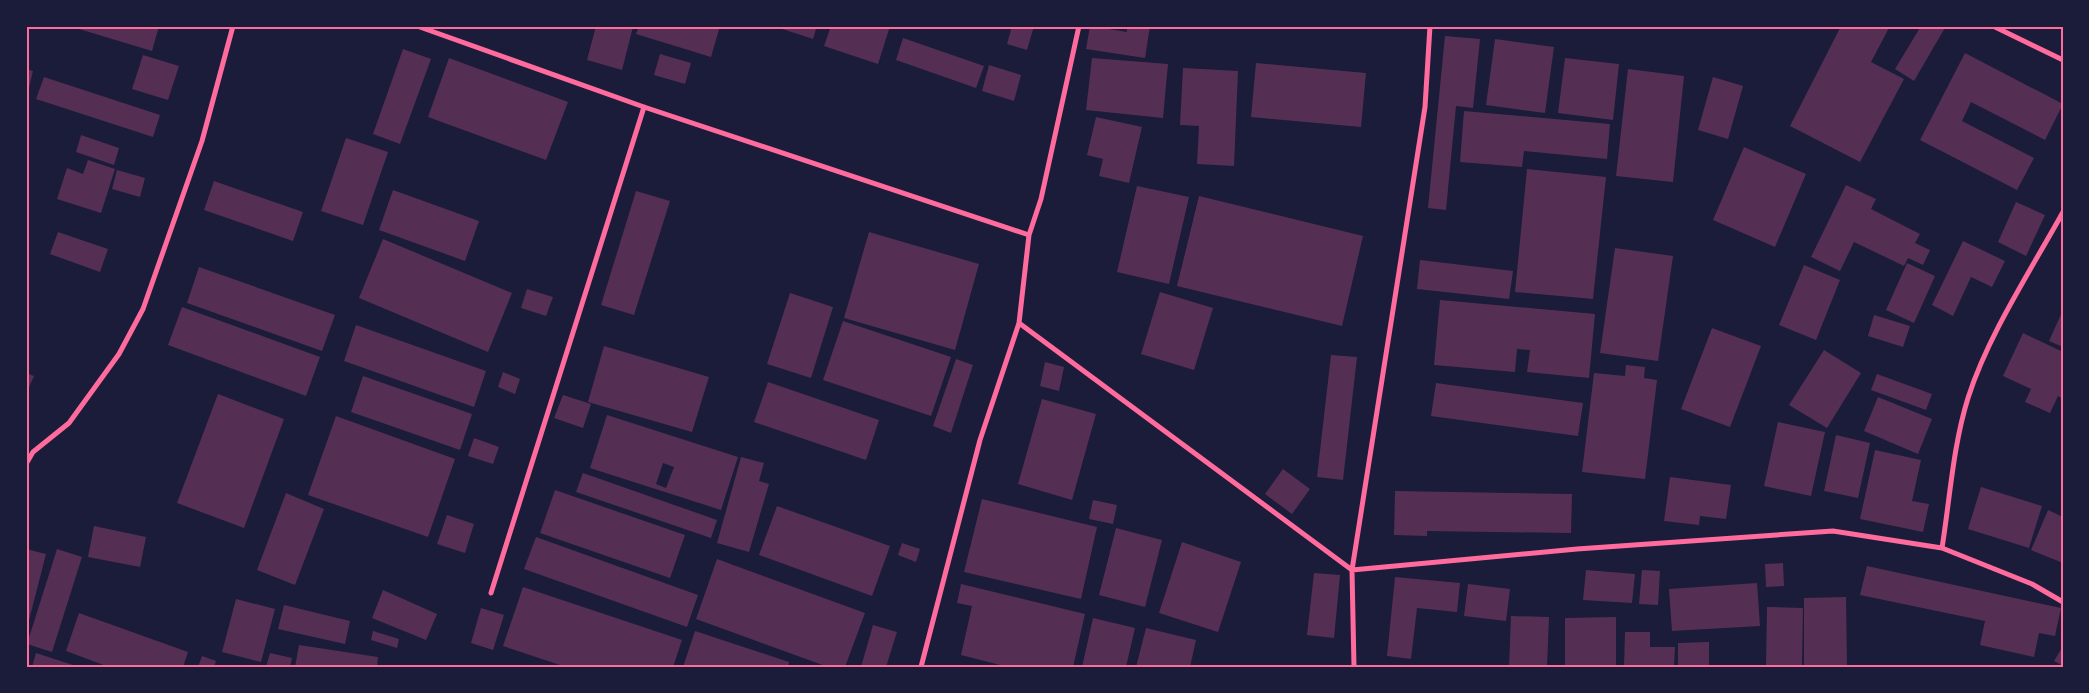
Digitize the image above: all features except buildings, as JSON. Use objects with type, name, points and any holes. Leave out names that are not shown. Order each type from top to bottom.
[{"type":"street","points":[[26,464],[33,452],[69,423],[119,354],[143,309],[202,141],[233,26]]},
{"type":"street","points":[[418,26],[644,106],[1029,235]]},
{"type":"street","points":[[921,667],[980,440],[1019,323],[1029,235],[1042,199],[1079,26]]},
{"type":"street","points":[[1354,667],[1352,570],[1425,107],[1430,26]]},
{"type":"street","points":[[1993,26],[2063,60]]},
{"type":"street","points":[[491,593],[644,106]]},
{"type":"street","points":[[1942,548],[1957,444],[1968,398],[1986,354],[2063,212]]},
{"type":"street","points":[[1019,323],[1352,570],[1577,548],[1833,531],[1942,548],[2032,584],[2063,602]]}]
